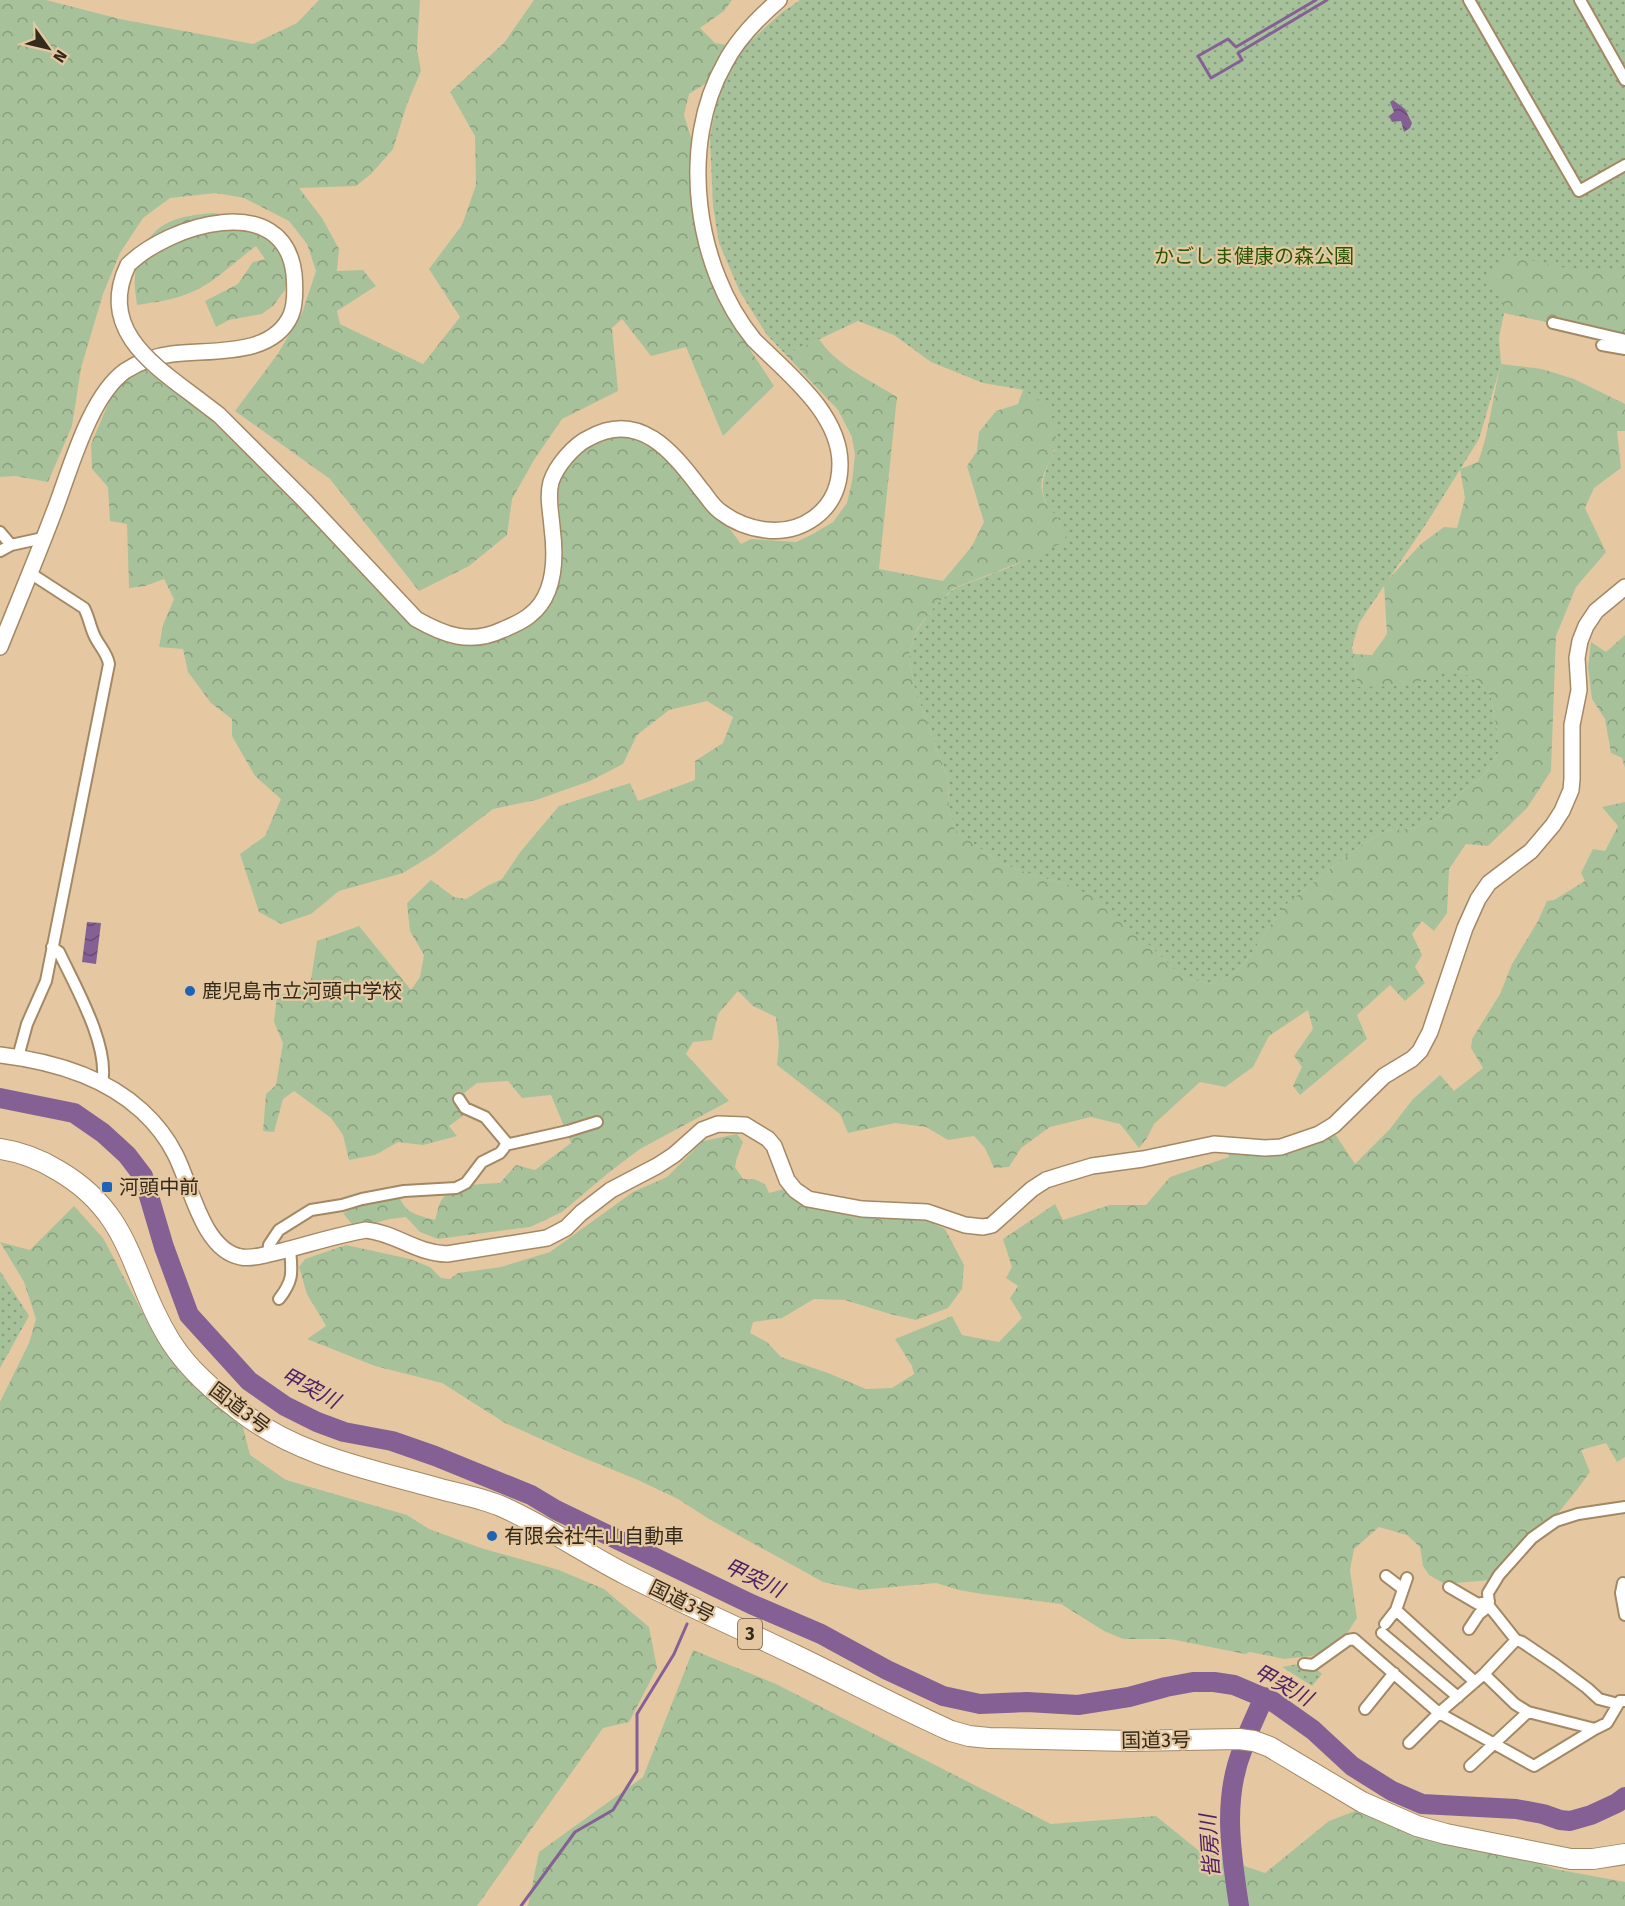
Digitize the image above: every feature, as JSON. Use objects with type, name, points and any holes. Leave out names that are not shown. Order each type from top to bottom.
[{"type":"highway","name":"国道3号","points":[[0,1149],[47,1164],[75,1180],[97,1199],[110,1215],[122,1236],[154,1310],[181,1357],[219,1394],[273,1433],[299,1447],[327,1457],[502,1506],[628,1575],[951,1731],[989,1738],[1097,1741],[1239,1739],[1254,1741],[1270,1747],[1362,1802],[1434,1832],[1571,1859],[1593,1859],[1625,1854]]},
{"type":"street","points":[[0,647],[79,445],[96,408],[115,380],[140,362],[157,357],[249,348],[272,336],[291,315],[294,284],[289,254],[276,236],[253,225],[223,223],[192,227],[154,244],[128,265],[124,274],[119,303],[124,327],[134,344],[157,368],[219,415],[298,493],[416,619],[435,630],[449,635],[469,637],[497,633],[529,616],[537,609],[551,584],[553,572],[553,534],[549,494],[554,474],[579,445],[587,438],[601,432],[624,428],[650,437],[671,452],[719,511],[739,523],[758,529],[776,531],[790,529],[810,521],[821,513],[830,504],[838,485],[840,460],[835,434],[821,410],[754,340],[733,308],[712,261],[701,215],[697,181],[702,128],[715,82],[748,30],[779,0]]},
{"type":"street","points":[[1469,0],[1579,191],[1625,165]]},
{"type":"street","points":[[1581,0],[1625,81]]},
{"type":"street","points":[[1553,323],[1625,340]]},
{"type":"street","points":[[1602,345],[1625,349]]},
{"type":"street","points":[[0,532],[11,545]]},
{"type":"street","points":[[0,551],[11,545],[43,538]]},
{"type":"street","points":[[18,1058],[27,1024],[45,981],[109,664],[108,656],[94,637],[89,616],[84,608],[30,573]]},
{"type":"street","points":[[0,1055],[49,1064],[102,1084],[140,1110],[170,1145],[213,1239],[223,1249],[240,1257],[268,1254],[366,1230],[378,1232],[433,1254],[447,1254],[546,1238],[566,1228],[589,1206],[611,1190],[674,1155],[702,1130],[718,1125],[745,1125],[768,1139],[774,1146],[787,1180],[795,1190],[808,1199],[862,1209],[927,1212],[965,1225],[983,1227],[992,1225],[1032,1189],[1046,1180],[1092,1166],[1143,1159],[1214,1144],[1281,1147],[1319,1134],[1334,1125],[1384,1076],[1420,1052],[1430,1032],[1465,928],[1478,899],[1489,883],[1531,852],[1562,811],[1571,790],[1572,725],[1579,690],[1577,658],[1580,641],[1596,611],[1625,587]]},
{"type":"street","points":[[52,946],[59,952],[96,1032],[105,1072],[102,1084]]},
{"type":"street","points":[[268,1254],[269,1245],[279,1230],[311,1210],[404,1191],[456,1188],[466,1183],[482,1162],[500,1153],[506,1142],[485,1117],[465,1108],[459,1099]]},
{"type":"street","points":[[505,1145],[597,1122]]},
{"type":"street","points":[[279,1299],[288,1288],[292,1275],[290,1249]]},
{"type":"street","points":[[1304,1664],[1312,1665],[1348,1640],[1354,1639],[1439,1713],[1534,1766],[1607,1723],[1622,1703],[1599,1699],[1556,1665],[1516,1640],[1489,1604],[1488,1593],[1499,1575],[1532,1538],[1556,1521],[1578,1514],[1625,1507]]},
{"type":"street","points":[[1386,1576],[1405,1583],[1396,1610],[1383,1628],[1458,1697]]},
{"type":"street","points":[[1623,1583],[1621,1593],[1625,1615]]},
{"type":"street","points":[[1449,1587],[1478,1604],[1489,1604]]},
{"type":"street","points":[[1469,1629],[1489,1604]]},
{"type":"street","points":[[1396,1610],[1475,1682]]},
{"type":"street","points":[[1409,1743],[1484,1674],[1516,1640]]},
{"type":"street","points":[[1365,1709],[1394,1673]]},
{"type":"street","points":[[1484,1674],[1515,1704],[1528,1712],[1595,1729]]},
{"type":"street","points":[[1470,1766],[1528,1712]]},
{"type":"green space","points":[[0,0],[46,0],[120,19],[253,44],[297,23],[319,0],[420,0],[417,49],[421,71],[407,104],[393,149],[371,174],[356,186],[299,188],[322,218],[339,249],[337,271],[363,270],[376,286],[337,311],[340,324],[423,364],[460,317],[429,269],[462,225],[476,185],[475,136],[450,92],[504,43],[534,0],[732,0],[724,11],[700,28],[715,43],[726,45],[708,82],[689,94],[684,115],[693,144],[692,203],[699,242],[728,316],[774,386],[723,436],[686,347],[651,356],[622,319],[612,328],[618,391],[562,419],[534,460],[512,499],[507,535],[469,566],[419,591],[330,479],[235,411],[277,355],[302,313],[316,271],[307,244],[289,221],[244,198],[216,193],[170,198],[143,218],[120,253],[103,294],[81,368],[72,426],[48,482],[15,476],[0,477]]},
{"type":"green space","name":"かごしま健康の森公園","points":[[800,0],[1625,0],[1625,338],[1504,313],[1499,338],[1501,364],[1479,439],[1428,521],[1359,623],[1352,647],[1358,687],[1456,670],[1477,680],[1491,697],[1498,736],[1498,753],[1484,775],[1458,795],[1439,817],[1414,828],[1385,831],[1354,850],[1283,907],[1245,963],[1228,977],[1213,984],[1183,978],[1129,929],[1066,884],[1000,863],[955,830],[949,811],[948,780],[914,686],[909,655],[917,630],[935,606],[955,588],[1013,566],[1061,543],[1061,522],[1047,504],[1043,488],[1043,479],[1055,450],[1024,390],[983,383],[931,362],[894,335],[858,321],[786,355],[767,335],[740,292],[719,243],[713,206],[710,138],[717,98],[723,79],[740,51],[781,13]]},
{"type":"green space","points":[[213,213],[249,221],[282,249],[288,275],[285,290],[273,306],[262,314],[229,320],[216,327],[205,301],[238,284],[253,262],[265,259],[256,246],[201,288],[172,299],[137,305],[136,268],[146,243],[153,234],[179,218]]},
{"type":"green space","points":[[1512,255],[1589,272],[1625,270],[1625,338],[1504,313],[1501,291],[1487,279]]},
{"type":"green space","points":[[819,339],[826,349],[844,365],[897,397],[879,569],[943,581],[972,546],[984,522],[967,466],[977,451],[979,432],[996,411],[1018,404],[1023,390],[1047,407],[1056,432],[1052,456],[1043,475],[1041,486],[1047,505],[1061,522],[1067,535],[1061,543],[1039,555],[954,588],[935,606],[917,629],[909,655],[914,686],[948,780],[949,811],[955,830],[1000,863],[1066,884],[1092,896],[1183,978],[1213,984],[1228,977],[1245,963],[1283,907],[1354,850],[1385,831],[1414,828],[1439,817],[1458,795],[1484,775],[1498,753],[1498,736],[1491,697],[1477,680],[1456,670],[1403,686],[1358,687],[1353,654],[1372,655],[1387,634],[1384,584],[1421,544],[1444,527],[1457,528],[1465,498],[1460,469],[1478,462],[1501,364],[1542,369],[1574,379],[1625,404],[1625,431],[1617,431],[1621,468],[1594,488],[1585,508],[1606,552],[1576,587],[1556,636],[1551,771],[1527,808],[1488,846],[1466,844],[1449,869],[1447,913],[1434,931],[1422,921],[1412,934],[1422,955],[1415,967],[1425,983],[1405,1001],[1390,985],[1357,1015],[1367,1039],[1300,1095],[1293,1086],[1302,1067],[1294,1056],[1313,1029],[1308,1010],[1269,1036],[1253,1067],[1225,1087],[1200,1082],[1154,1124],[1139,1148],[1120,1124],[1091,1117],[1050,1127],[1021,1148],[1009,1167],[994,1168],[985,1148],[974,1136],[948,1140],[926,1127],[895,1123],[848,1133],[840,1114],[777,1065],[779,1043],[776,1017],[753,1006],[738,991],[718,1014],[712,1040],[693,1042],[686,1054],[729,1101],[640,1149],[562,1212],[530,1227],[438,1239],[420,1232],[406,1217],[355,1228],[343,1213],[396,1187],[402,1202],[409,1211],[435,1220],[441,1201],[452,1191],[476,1184],[500,1183],[516,1165],[535,1170],[571,1143],[551,1095],[522,1098],[508,1081],[477,1083],[464,1093],[471,1110],[449,1126],[457,1136],[423,1145],[398,1142],[375,1155],[349,1160],[343,1135],[331,1118],[294,1091],[283,1099],[274,1132],[263,1131],[266,1094],[276,1085],[283,1043],[274,1022],[277,996],[310,986],[317,941],[359,926],[411,990],[420,977],[424,955],[410,931],[407,903],[431,880],[454,897],[466,899],[502,879],[521,851],[559,806],[630,783],[638,801],[695,780],[695,761],[723,743],[733,717],[707,701],[669,710],[637,735],[623,764],[590,781],[536,800],[493,809],[434,854],[403,873],[339,891],[311,914],[281,924],[259,912],[240,854],[265,836],[281,799],[255,776],[232,736],[232,719],[211,703],[188,672],[183,649],[159,647],[163,625],[174,599],[164,579],[145,586],[129,588],[127,524],[110,521],[108,487],[92,469],[91,444],[112,395],[125,379],[142,367],[319,507],[414,611],[457,632],[509,633],[540,614],[560,564],[561,533],[558,488],[560,476],[570,445],[588,430],[615,421],[637,426],[668,445],[741,544],[751,539],[796,542],[833,522],[847,503],[852,481],[855,455],[852,437],[838,410],[786,355]]},
{"type":"green space","points":[[1625,635],[1625,768],[1622,758],[1611,753],[1605,719],[1592,699],[1588,667],[1591,642],[1606,652]]},
{"type":"green space","points":[[1625,802],[1625,1457],[1617,1462],[1606,1443],[1581,1450],[1590,1472],[1554,1518],[1490,1580],[1445,1584],[1429,1575],[1423,1566],[1420,1547],[1407,1535],[1379,1527],[1354,1549],[1350,1570],[1357,1618],[1342,1641],[1312,1656],[1284,1659],[1250,1652],[1245,1654],[1170,1639],[1123,1639],[1104,1631],[1061,1604],[982,1594],[936,1583],[860,1590],[823,1582],[709,1519],[678,1499],[505,1423],[442,1383],[375,1366],[307,1339],[326,1326],[306,1290],[299,1267],[305,1259],[346,1245],[410,1259],[430,1267],[441,1278],[450,1279],[458,1273],[501,1267],[550,1252],[633,1192],[667,1177],[703,1141],[737,1134],[743,1142],[735,1167],[743,1179],[754,1179],[765,1184],[769,1193],[784,1189],[804,1206],[863,1217],[893,1216],[924,1219],[945,1229],[964,1265],[962,1289],[948,1308],[916,1320],[845,1300],[814,1299],[782,1318],[753,1322],[750,1333],[767,1342],[781,1357],[866,1389],[892,1388],[914,1374],[912,1366],[895,1339],[952,1316],[962,1335],[999,1342],[1022,1318],[1010,1298],[1018,1286],[1006,1278],[1012,1267],[1003,1239],[1055,1204],[1063,1220],[1110,1205],[1146,1205],[1170,1177],[1229,1157],[1223,1137],[1257,1142],[1322,1140],[1335,1134],[1355,1164],[1389,1130],[1413,1099],[1440,1075],[1454,1091],[1483,1068],[1471,1048],[1472,1039],[1500,994],[1512,964],[1538,921],[1547,901],[1554,900],[1585,881],[1581,873],[1593,849],[1605,851],[1618,826],[1602,807]]},
{"type":"green space","points":[[74,1206],[103,1238],[156,1338],[190,1382],[242,1423],[250,1455],[286,1480],[407,1515],[429,1529],[481,1548],[559,1570],[604,1589],[649,1627],[657,1668],[629,1722],[603,1728],[477,1906],[0,1906],[0,1402],[29,1343],[36,1319],[24,1282],[0,1242],[30,1250]]},
{"type":"green space","points":[[0,1271],[29,1316],[0,1368]]},
{"type":"green space","points":[[693,1650],[776,1684],[1051,1824],[1156,1816],[1198,1850],[1265,1873],[1329,1821],[1363,1808],[1555,1869],[1625,1882],[1625,1906],[528,1906],[539,1852],[643,1777]]},
{"type":"green space","points":[[1309,1662],[1322,1674],[1312,1686],[1282,1667]]},
{"type":"water","points":[[1393,100],[1405,109],[1412,123],[1410,128],[1404,132],[1401,121],[1392,122],[1389,116],[1394,112],[1390,102]]},
{"type":"water","points":[[87,922],[101,923],[96,964],[82,962]]},
{"type":"waterway","points":[[1316,0],[1236,47],[1228,39],[1198,56],[1211,78],[1242,60],[1238,53],[1327,0]]},
{"type":"waterway","name":"甲突川","points":[[0,1098],[74,1113],[103,1133],[127,1155],[143,1176],[164,1247],[189,1315],[249,1381],[285,1406],[344,1432],[392,1441],[531,1495],[556,1510],[751,1604],[821,1634],[887,1670],[943,1696],[980,1704],[1027,1702],[1078,1705],[1129,1697],[1193,1682],[1214,1682],[1234,1685],[1272,1701],[1313,1730],[1352,1766],[1392,1791],[1422,1804],[1516,1809],[1570,1821],[1591,1815],[1625,1797]]},
{"type":"waterway","points":[[521,1906],[575,1832],[613,1810],[637,1771],[637,1714],[674,1654],[687,1624]]},
{"type":"waterway","name":"皆房川","points":[[1249,1731],[1264,1697]]},
{"type":"waterway","name":"皆房川","points":[[1239,1906],[1231,1846],[1230,1806],[1236,1767],[1243,1748]]},
{"type":"place","name":"鹿児島市立河頭中学校","points":[[190,991]]},
{"type":"place","name":"河頭中前","points":[[107,1187]]},
{"type":"place","name":"有限会社牛山自動車","points":[[492,1536]]}]
